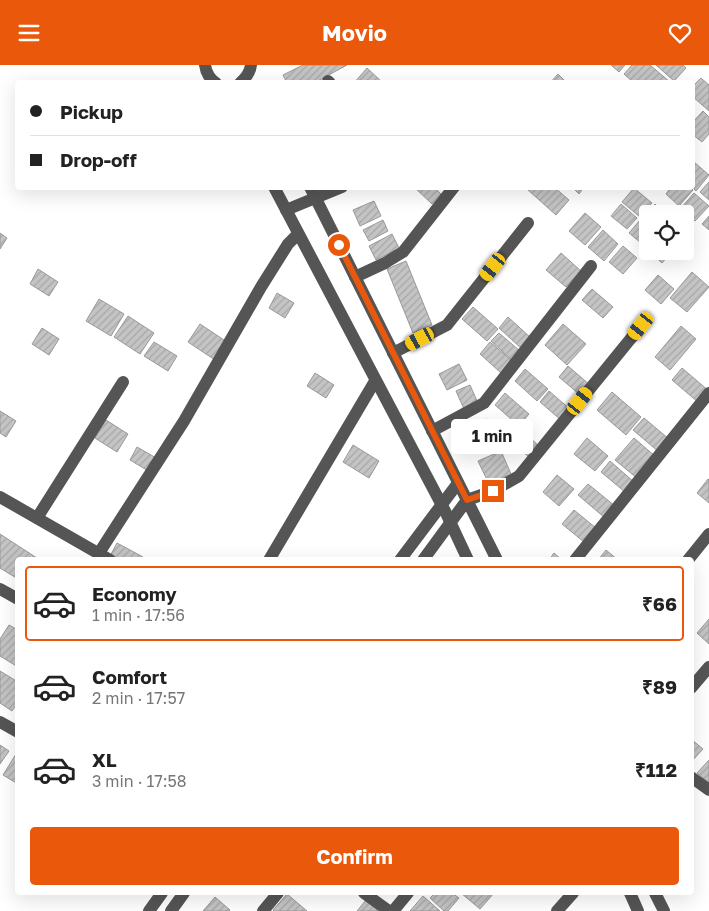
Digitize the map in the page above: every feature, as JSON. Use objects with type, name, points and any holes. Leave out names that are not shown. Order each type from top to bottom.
[{"type":"street","points":[[205,65],[213,80]]},
{"type":"street","points":[[243,80],[251,67]]},
{"type":"street","points":[[251,67],[256,80]]},
{"type":"street","points":[[276,190],[467,557]]},
{"type":"street","points":[[286,210],[312,193],[327,190]]},
{"type":"street","points":[[354,277],[385,263],[403,251],[452,190]]},
{"type":"street","points":[[312,193],[496,557]]},
{"type":"street","points":[[393,353],[447,325],[528,223]]},
{"type":"street","points":[[99,553],[184,421],[261,287],[288,244],[298,234]]},
{"type":"street","points":[[432,431],[484,403],[590,266]]},
{"type":"street","points":[[425,557],[467,500],[493,491],[519,476],[641,326]]},
{"type":"street","points":[[271,557],[376,381]]},
{"type":"street","points":[[38,518],[123,382]]},
{"type":"street","points":[[577,557],[709,393]]},
{"type":"street","points":[[402,557],[458,483]]},
{"type":"street","points":[[0,497],[105,557]]},
{"type":"street","points":[[690,557],[709,534]]},
{"type":"street","points":[[0,589],[15,597]]},
{"type":"street","points":[[694,684],[709,667]]},
{"type":"street","points":[[0,722],[15,730]]},
{"type":"street","points":[[694,779],[709,790]]},
{"type":"street","points":[[149,911],[161,895]]},
{"type":"street","points":[[171,911],[183,895]]},
{"type":"street","points":[[263,911],[276,895]]},
{"type":"street","points":[[367,895],[389,911]]},
{"type":"street","points":[[393,911],[406,895]]},
{"type":"street","points":[[557,911],[571,895]]},
{"type":"street","points":[[631,895],[638,911]]},
{"type":"street","points":[[656,895],[664,911]]},
{"type":"building","points":[[303,65],[347,65],[320,80],[286,80],[283,75]]},
{"type":"building","points":[[611,65],[625,65],[619,72]]},
{"type":"building","points":[[632,65],[650,65],[668,80],[631,80],[624,74]]},
{"type":"building","points":[[656,65],[683,65],[686,68],[673,80]]},
{"type":"building","points":[[367,68],[380,80],[357,80]]},
{"type":"building","points":[[558,74],[564,80],[553,80]]},
{"type":"building","points":[[701,78],[709,85],[709,111],[695,99],[695,84]]},
{"type":"building","points":[[703,111],[709,117],[709,134],[702,142],[695,136],[695,120]]},
{"type":"building","points":[[695,163],[709,175],[695,190]]},
{"type":"building","points":[[709,182],[709,200],[700,192]]},
{"type":"building","points":[[417,190],[437,190],[441,194],[432,204]]},
{"type":"building","points":[[528,190],[557,190],[569,200],[556,215]]},
{"type":"building","points":[[632,190],[636,190],[652,203],[650,205],[639,205],[639,216],[622,202]]},
{"type":"building","points":[[669,190],[693,190],[680,205],[666,194]]},
{"type":"building","points":[[694,193],[709,206],[695,221],[694,205],[684,205]]},
{"type":"building","points":[[374,201],[381,216],[360,226],[353,210]]},
{"type":"building","points":[[621,204],[637,218],[627,229],[611,216]]},
{"type":"building","points":[[585,213],[601,227],[585,245],[569,231]]},
{"type":"building","points":[[709,216],[709,230],[702,224]]},
{"type":"building","points":[[383,220],[388,231],[369,241],[363,230]]},
{"type":"building","points":[[639,221],[639,241],[629,233]]},
{"type":"building","points":[[603,230],[618,244],[604,261],[588,247]]},
{"type":"building","points":[[0,233],[7,238],[0,249]]},
{"type":"building","points":[[392,234],[399,248],[376,260],[369,246]]},
{"type":"building","points":[[623,246],[637,258],[623,274],[609,262]]},
{"type":"building","points":[[561,253],[581,271],[566,287],[546,270]]},
{"type":"building","points":[[406,261],[432,325],[413,333],[387,269]]},
{"type":"building","points":[[38,269],[58,282],[49,296],[30,284]]},
{"type":"building","points":[[692,272],[709,287],[687,312],[670,298]]},
{"type":"building","points":[[658,275],[674,289],[661,304],[645,290]]},
{"type":"building","points":[[592,289],[613,307],[603,318],[582,300]]},
{"type":"building","points":[[277,293],[294,303],[285,318],[269,308]]},
{"type":"building","points":[[99,299],[124,314],[111,336],[86,321]]},
{"type":"building","points":[[473,307],[498,329],[487,341],[462,319]]},
{"type":"building","points":[[128,316],[154,333],[140,354],[114,337]]},
{"type":"building","points":[[508,317],[531,338],[522,349],[499,328]]},
{"type":"building","points":[[200,324],[227,342],[215,360],[188,342]]},
{"type":"building","points":[[563,324],[586,344],[567,365],[545,345]]},
{"type":"building","points":[[681,326],[696,339],[670,370],[655,357]]},
{"type":"building","points":[[42,328],[59,339],[49,355],[32,344]]},
{"type":"building","points":[[499,333],[520,351],[512,360],[491,341]]},
{"type":"building","points":[[154,342],[177,356],[168,371],[144,356]]},
{"type":"building","points":[[490,342],[512,361],[501,373],[480,354]]},
{"type":"building","points":[[459,364],[467,380],[447,390],[439,374]]},
{"type":"building","points":[[568,366],[590,385],[580,395],[559,377]]},
{"type":"building","points":[[682,368],[709,391],[699,403],[672,380]]},
{"type":"building","points":[[525,369],[548,389],[537,401],[515,381]]},
{"type":"building","points":[[315,373],[334,385],[326,398],[307,386]]},
{"type":"building","points":[[470,385],[478,403],[464,409],[456,391]]},
{"type":"building","points":[[549,391],[571,410],[562,421],[540,402]]},
{"type":"building","points":[[612,392],[641,417],[626,435],[597,410]]},
{"type":"building","points":[[505,393],[529,414],[519,426],[495,405]]},
{"type":"building","points":[[0,411],[16,421],[6,437],[0,433]]},
{"type":"building","points":[[644,418],[669,439],[659,452],[633,430]]},
{"type":"building","points":[[487,419],[499,447],[484,453],[471,425]]},
{"type":"building","points":[[106,420],[128,434],[117,452],[95,438]]},
{"type":"building","points":[[517,426],[539,446],[529,457],[506,438]]},
{"type":"building","points":[[587,438],[608,456],[595,471],[574,454]]},
{"type":"building","points":[[634,438],[656,457],[638,479],[615,460]]},
{"type":"building","points":[[353,445],[379,461],[369,478],[343,462]]},
{"type":"building","points":[[137,447],[158,459],[150,472],[130,460]]},
{"type":"building","points":[[501,451],[511,474],[489,484],[478,461]]},
{"type":"building","points":[[610,461],[634,482],[625,492],[601,472]]},
{"type":"building","points":[[557,475],[574,489],[559,506],[543,492]]},
{"type":"building","points":[[709,480],[709,503],[697,493]]},
{"type":"building","points":[[588,484],[615,506],[605,518],[578,495]]},
{"type":"building","points":[[574,510],[596,528],[584,542],[562,524]]},
{"type":"building","points":[[0,534],[35,557],[15,557],[15,577],[0,568]]},
{"type":"building","points":[[117,543],[143,557],[112,557],[110,556]]},
{"type":"building","points":[[606,550],[614,557],[600,557]]},
{"type":"building","points":[[709,619],[709,644],[697,633]]},
{"type":"building","points":[[9,625],[15,628],[15,665],[0,656],[0,639]]},
{"type":"building","points":[[0,671],[15,680],[15,706],[12,711],[0,703]]},
{"type":"building","points":[[694,742],[703,749],[694,759]]},
{"type":"building","points":[[0,745],[9,751],[0,764]]},
{"type":"building","points":[[15,756],[15,782],[3,775]]},
{"type":"building","points":[[709,760],[709,783],[697,773]]},
{"type":"building","points":[[288,895],[307,911],[274,911]]},
{"type":"building","points":[[433,895],[455,895],[459,898],[448,911],[444,911],[430,898]]},
{"type":"building","points":[[463,895],[492,895],[480,909]]},
{"type":"building","points":[[423,896],[440,911],[410,911]]},
{"type":"building","points":[[215,897],[230,910],[203,911]]},
{"type":"building","points":[[366,900],[378,911],[357,911]]},
{"type":"route","points":[[339,245],[467,500],[493,491]]}]
